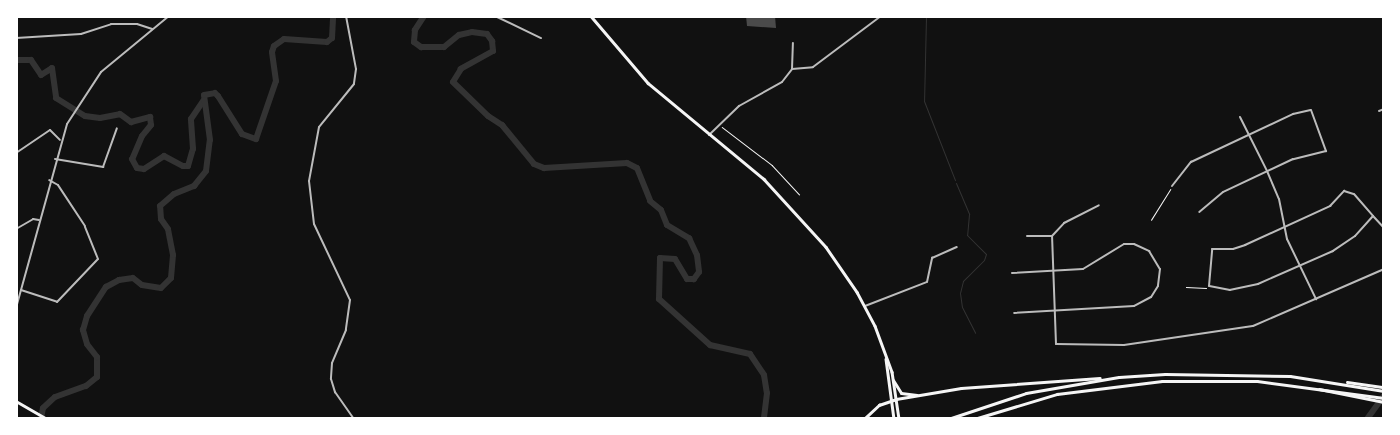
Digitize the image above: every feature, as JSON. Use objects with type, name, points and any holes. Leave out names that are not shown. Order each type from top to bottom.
[{"type":"highway","points":[[894,399],[961,388],[1165,374],[1290,376],[1384,387]]},
{"type":"highway","points":[[948,419],[1026,393],[1111,378],[1165,374]]},
{"type":"highway","points":[[893,380],[901,393],[920,394]]},
{"type":"highway","points":[[974,419],[1027,401],[1108,386],[1191,380],[1289,383],[1384,398]]},
{"type":"highway","points":[[1376,387],[1384,391]]},
{"type":"highway","points":[[1370,397],[1384,402]]},
{"type":"main road","points":[[591,16],[637,72],[709,135],[764,179],[804,220],[839,265],[865,306],[885,352],[893,380],[894,419]]},
{"type":"main road","points":[[885,352],[899,419]]},
{"type":"main road","points":[[864,419],[879,405],[894,399]]},
{"type":"main road","points":[[16,401],[47,419]]},
{"type":"street","points":[[16,308],[60,140],[76,106],[101,72],[169,16]]},
{"type":"street","points":[[346,16],[356,69],[354,84],[319,127],[309,181],[314,224],[350,300],[346,330],[332,363],[331,378],[335,392],[354,419]]},
{"type":"street","points":[[495,16],[541,38]]},
{"type":"street","points":[[792,69],[813,67],[881,16]]},
{"type":"street","points":[[16,38],[81,34],[111,24],[137,24],[152,30]]},
{"type":"street","points":[[709,135],[739,106],[782,82],[792,69],[793,43]]},
{"type":"street","points":[[1379,111],[1384,109]]},
{"type":"street","points":[[1172,186],[1191,162],[1293,114],[1311,110],[1326,151],[1300,157],[1223,192],[1199,212]]},
{"type":"street","points":[[1240,118],[1279,199],[1284,227],[1299,266],[1316,299]]},
{"type":"street","points":[[55,159],[103,167],[118,128]]},
{"type":"street","points":[[16,153],[50,130],[60,140]]},
{"type":"street","points":[[21,290],[57,302],[98,260],[85,226],[58,185],[49,180]]},
{"type":"street","points":[[1374,216],[1345,243],[1299,266],[1244,289],[1210,288],[1212,249],[1238,248],[1330,206],[1347,191],[1374,216],[1384,228]]},
{"type":"street","points":[[1099,205],[1064,223],[1052,236],[1056,344],[1124,345],[1230,330],[1266,322],[1384,269]]},
{"type":"street","points":[[16,229],[33,219],[39,220]]},
{"type":"street","points":[[1027,236],[1052,236]]},
{"type":"street","points":[[1012,273],[1052,272],[1090,267],[1124,244],[1134,244],[1149,251],[1160,269],[1158,286],[1141,304],[1014,313]]},
{"type":"street","points":[[865,306],[927,282],[932,258],[957,247]]},
{"type":"path","points":[[719,125],[772,166],[799,194]]},
{"type":"path","points":[[1151,220],[1172,186]]},
{"type":"path","points":[[1186,287],[1210,288]]},
{"type":"building","points":[[746,16],[775,16],[776,28],[747,26]]},
{"type":"waterway","points":[[41,419],[43,408],[55,397],[86,386],[97,377],[97,357],[87,344],[83,330],[87,316],[106,287],[119,280],[133,278],[142,285],[161,288],[171,278],[173,255],[168,229],[161,219],[160,206],[174,194],[194,186],[206,171],[210,140],[204,95],[215,93],[242,134],[256,139],[276,81],[272,52],[274,46],[284,39],[327,42],[332,38],[333,16]]},
{"type":"waterway","points":[[424,16],[415,30],[414,42],[421,47],[444,47],[459,35],[472,32],[487,34],[492,41],[493,51],[461,69],[453,82],[488,116],[502,125],[534,164],[544,168],[627,163],[637,168],[650,201],[661,210],[667,225],[689,238],[697,255],[699,272],[694,279],[687,279],[675,259],[660,258],[659,299],[710,345],[750,354],[764,375],[767,393],[764,419]]},
{"type":"waterway","points":[[926,16],[924,101],[955,180]]},
{"type":"waterway","points":[[16,60],[31,60],[41,75],[52,68],[56,98],[85,116],[100,118],[120,114],[131,122],[150,117],[151,125],[142,136],[132,159],[137,168],[144,169],[164,156],[183,166],[188,166],[193,149],[191,119],[203,101]]},
{"type":"waterway","points":[[956,183],[969,214],[967,235],[986,254],[984,260],[963,281],[960,293],[962,307],[975,333]]},
{"type":"waterway","points":[[1367,419],[1384,396]]}]
